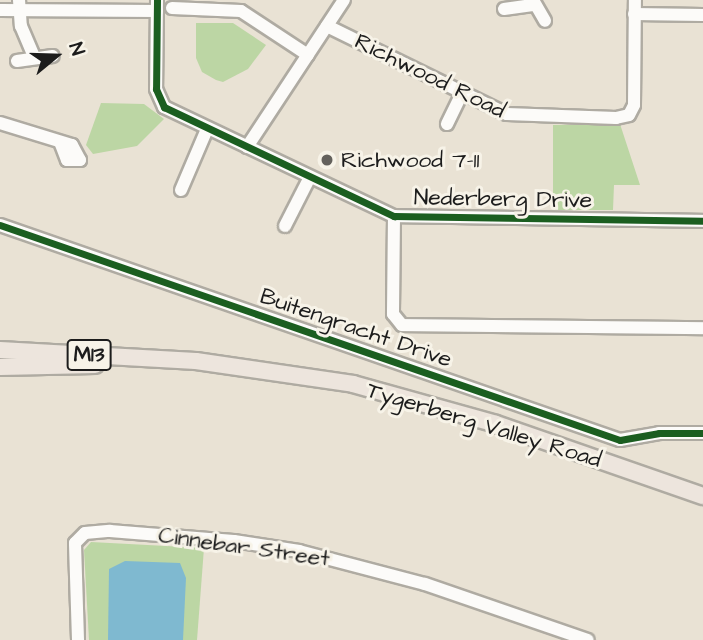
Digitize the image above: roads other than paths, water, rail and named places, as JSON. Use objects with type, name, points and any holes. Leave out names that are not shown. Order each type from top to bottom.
[{"type":"main road","name":"Tygerberg Valley Road","points":[[0,350],[178,360],[278,370],[397,394],[703,496]]},
{"type":"main road","name":"Tygerberg Valley Road","points":[[0,367],[178,360]]},
{"type":"street","points":[[247,147],[344,0]]},
{"type":"street","name":"Richwood Road","points":[[327,26],[462,93],[521,118],[626,117],[634,104],[635,0]]},
{"type":"street","points":[[504,9],[533,3],[545,21]]},
{"type":"street","points":[[0,10],[19,5],[157,6]]},
{"type":"street","points":[[19,5],[34,56]]},
{"type":"street","name":"Nederberg Drive","points":[[157,6],[160,103],[207,129],[394,216],[703,221]]},
{"type":"street","points":[[172,8],[241,12],[308,55]]},
{"type":"street","points":[[635,14],[703,15]]},
{"type":"street","points":[[17,61],[34,56],[53,55]]},
{"type":"street","points":[[447,124],[462,93]]},
{"type":"street","points":[[0,122],[60,142]]},
{"type":"street","points":[[181,190],[207,129]]},
{"type":"street","points":[[285,226],[310,177]]},
{"type":"street","points":[[394,216],[393,314],[402,326],[703,327]]},
{"type":"street","name":"Buitengracht Drive","points":[[0,225],[620,440],[659,433],[703,433]]},
{"type":"street","name":"Cinnebar Street","points":[[78,640],[75,544],[85,533],[110,531],[234,541],[299,551],[413,581],[588,640]]},
{"type":"water","points":[[125,561],[180,563],[186,578],[183,640],[108,640],[109,569]]},
{"type":"place","name":"Richwood 7-11","points":[[327,160]]}]
